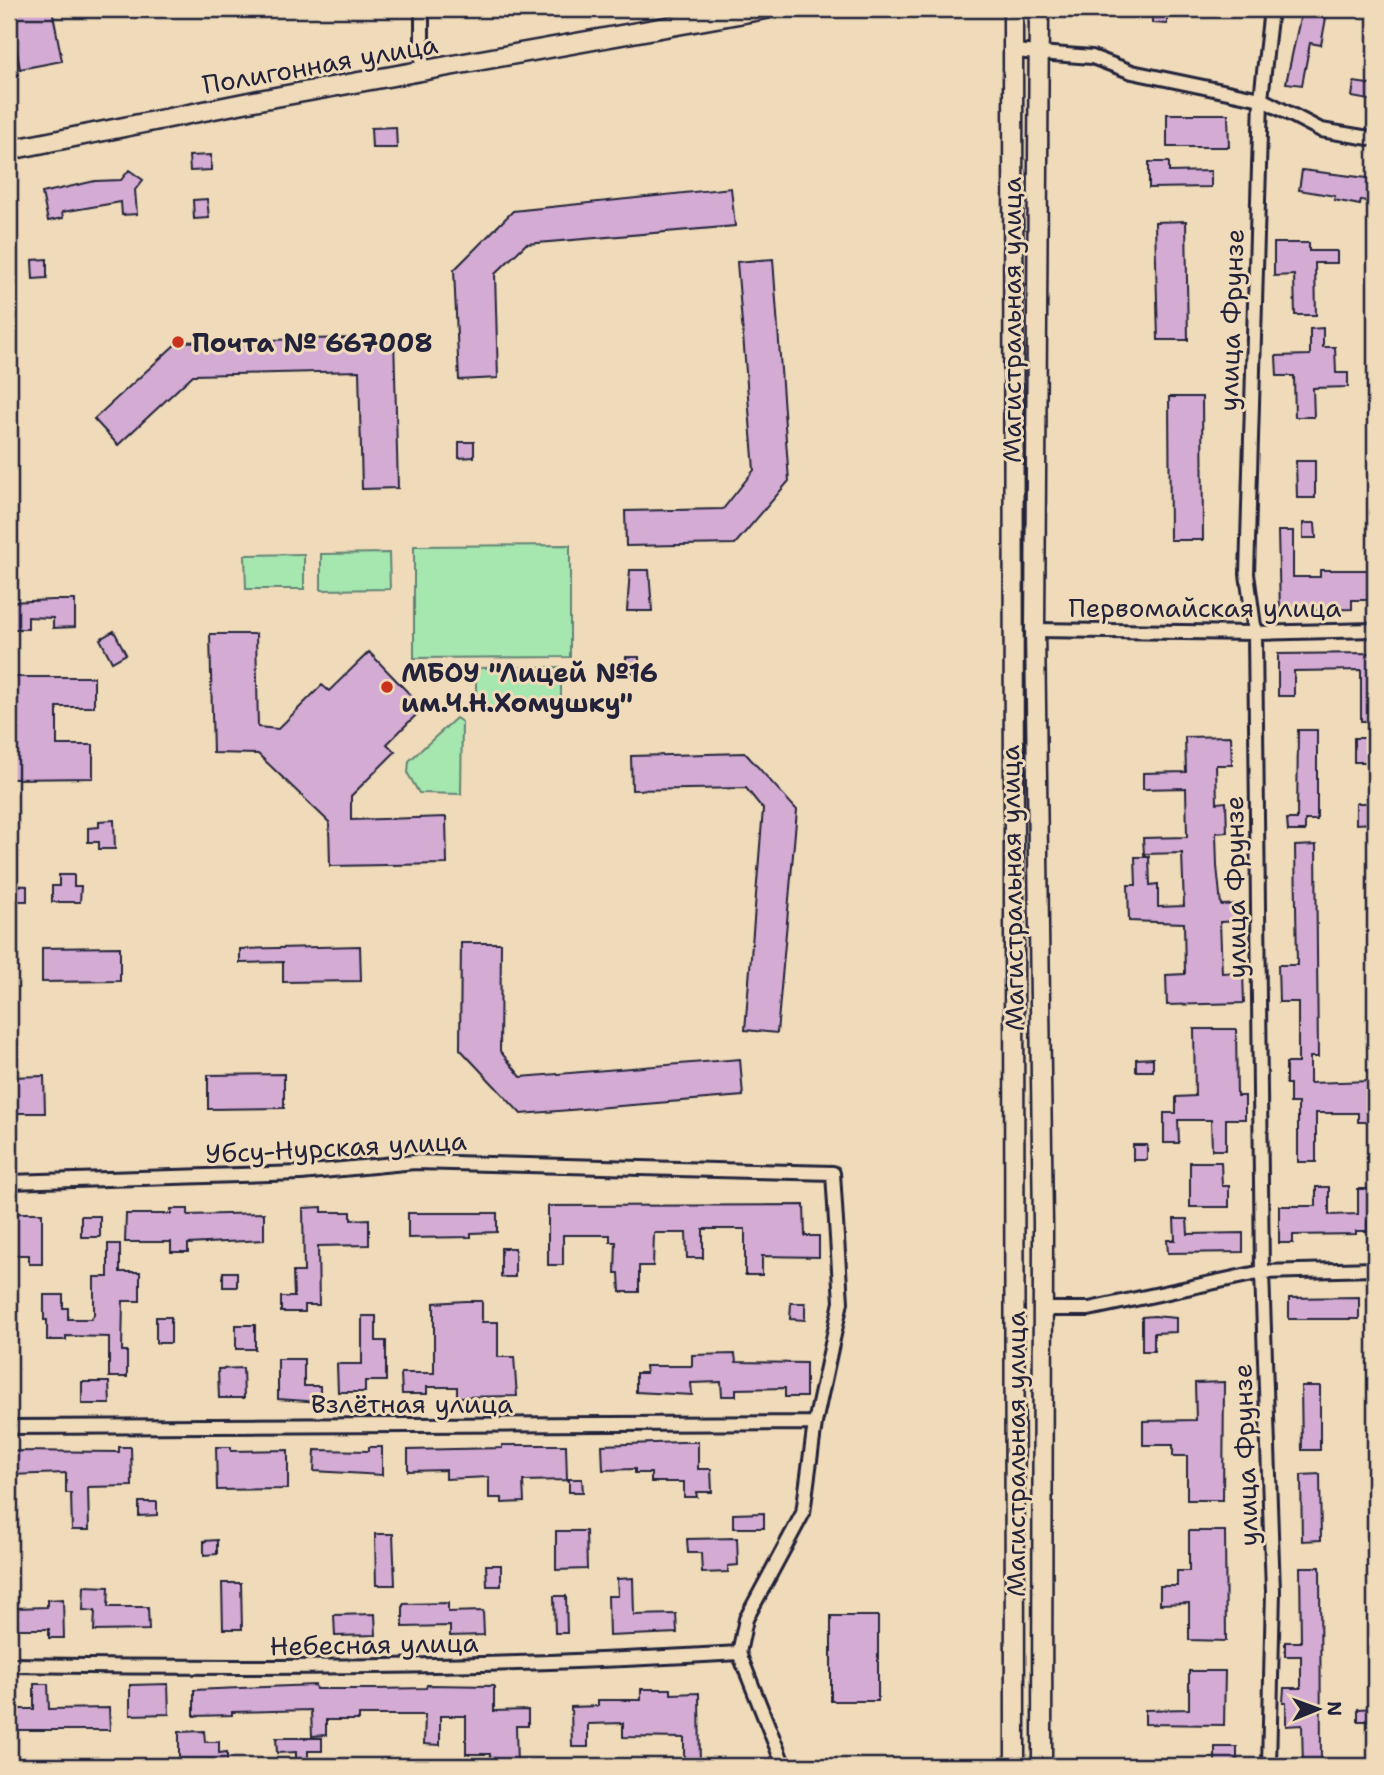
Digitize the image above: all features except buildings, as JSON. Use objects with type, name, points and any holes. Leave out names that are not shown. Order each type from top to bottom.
[{"type":"main road","name":"Полигонная улица","points":[[9,150],[259,100],[766,9]]},
{"type":"main road","name":"Магистральная улица","points":[[1013,9],[1015,1766]]},
{"type":"main road","name":"Магистральная улица","points":[[1039,9],[1035,630],[1042,1766]]},
{"type":"street","points":[[422,9],[422,72]]},
{"type":"street","name":"улица Фрунзе","points":[[1269,1766],[1273,1591],[1262,1272],[1255,633],[1247,574],[1261,99],[1271,9]]},
{"type":"street","points":[[1013,51],[1092,57],[1132,72],[1261,99],[1321,130],[1375,139]]},
{"type":"street","name":"Первомайская улица","points":[[1035,630],[1255,633],[1375,630]]},
{"type":"street","name":"Убсу-Нурская улица","points":[[9,1182],[302,1173],[415,1162],[833,1173],[841,1302],[815,1423]]},
{"type":"street","points":[[1041,1309],[1089,1309],[1262,1272],[1375,1269]]},
{"type":"street","points":[[784,1766],[739,1653],[746,1619],[803,1513],[815,1423]]},
{"type":"street","name":"Взлётная улица","points":[[9,1427],[815,1423]]},
{"type":"street","name":"Небесная улица","points":[[9,1665],[274,1669],[610,1661],[739,1653]]},
{"type":"green space","points":[[570,545],[570,657],[414,658],[414,546]]},
{"type":"green space","points":[[389,553],[390,589],[321,590],[321,554]]},
{"type":"green space","points":[[304,554],[304,589],[246,589],[245,555]]},
{"type":"green space","points":[[561,667],[561,708],[476,709],[476,668]]},
{"type":"green space","points":[[456,718],[462,722],[461,794],[419,793],[408,774],[409,761]]},
{"type":"place","name":"Почта № 667008","points":[[178,342]]},
{"type":"place","name":"МБОУ \"Лицей №16 им.Ч.Н.Хомушку\"","points":[[387,687]]}]
